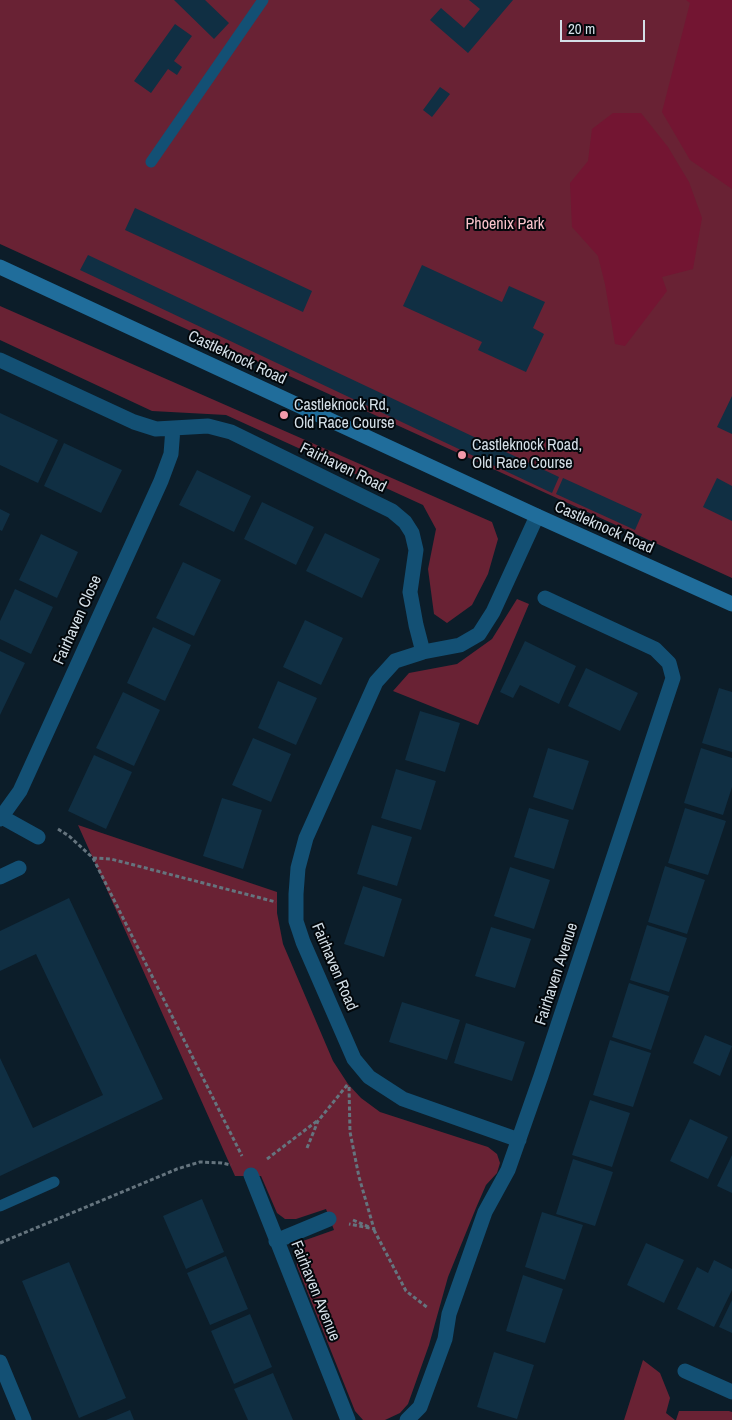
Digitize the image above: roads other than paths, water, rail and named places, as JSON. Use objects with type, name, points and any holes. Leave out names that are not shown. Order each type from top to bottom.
[{"type":"main road","name":"Castleknock Road","points":[[0,267],[537,516],[732,604]]},
{"type":"street","name":"Fairhaven Road","points":[[0,360],[134,422],[156,429],[208,426],[231,432],[392,512],[405,522],[412,533],[416,550],[410,592],[423,652]]},
{"type":"street","name":"Fairhaven Close","points":[[1,818],[20,790],[161,481],[171,454],[173,428]]},
{"type":"street","name":"Fairhaven Road","points":[[519,1140],[403,1099],[370,1076],[354,1059],[302,942],[296,921],[296,903],[298,868],[306,838],[376,682],[395,662],[423,652],[460,645],[479,634],[493,612],[537,516]]},
{"type":"street","name":"Fairhaven Avenue","points":[[408,1420],[420,1408],[445,1339],[449,1314],[485,1212],[508,1170],[519,1140],[673,678],[669,663],[655,648],[545,598]]},
{"type":"street","points":[[1,818],[38,836]]},
{"type":"street","points":[[0,877],[19,868]]},
{"type":"street","name":"Fairhaven Avenue","points":[[250,1172],[348,1420]]},
{"type":"street","points":[[276,1240],[330,1220]]},
{"type":"street","points":[[0,1362],[24,1420]]},
{"type":"street","points":[[684,1371],[732,1392]]},
{"type":"lane","points":[[151,162],[263,0]]},
{"type":"lane","points":[[0,1206],[54,1182]]},
{"type":"place","name":"Castleknock Rd, Old Race Course","points":[[284,415]]},
{"type":"place","name":"Castleknock Road, Old Race Course","points":[[462,455]]},
{"type":"park label","name":"Phoenix Park","points":[[505,225]]}]
